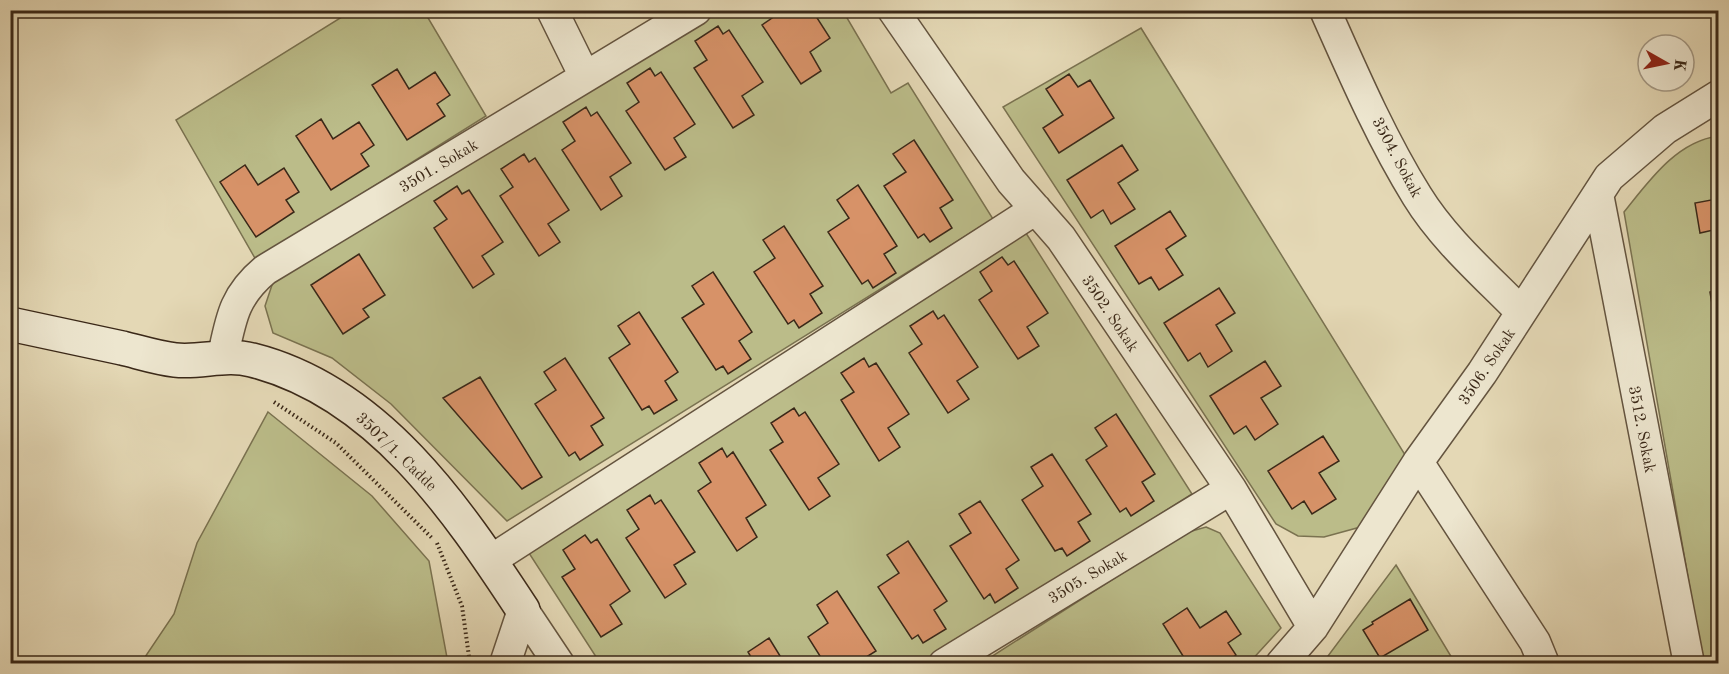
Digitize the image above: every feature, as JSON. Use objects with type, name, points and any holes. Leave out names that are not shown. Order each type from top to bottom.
[{"type":"street","points":[[552,10],[585,76]]},
{"type":"street","name":"3501. Sokak","points":[[224,356],[232,313],[242,292],[266,270],[696,10]]},
{"type":"street","name":"3502. Sokak","points":[[893,10],[1011,181],[1061,238],[1231,489],[1312,627]]},
{"type":"street","name":"3504. Sokak","points":[[1325,10],[1351,70],[1418,197],[1463,253],[1521,312]]},
{"type":"street","name":"3506. Sokak","points":[[1281,663],[1312,627],[1418,462],[1482,373],[1609,177],[1665,129],[1719,96]]},
{"type":"street","name":"3512. Sokak","points":[[1598,194],[1689,663]]},
{"type":"street","points":[[490,560],[1036,209]]},
{"type":"street","name":"3507/1. Cadde","points":[[10,324],[176,360],[224,356],[273,366],[337,397],[364,417],[424,474],[459,515],[523,610]]},
{"type":"street","points":[[1418,462],[1535,642],[1544,663]]},
{"type":"street","name":"3505. Sokak","points":[[944,663],[1231,489]]},
{"type":"street","points":[[505,663],[523,610]]},
{"type":"street","points":[[523,610],[559,663]]},
{"type":"path","points":[[267,398],[336,443],[436,541],[462,606],[470,663]]},
{"type":"green space","points":[[353,10],[424,11],[486,116],[256,260],[176,120]]},
{"type":"green space","points":[[720,11],[843,11],[891,93],[908,83],[993,219],[507,521],[391,404],[332,358],[273,333],[265,306],[274,279]]},
{"type":"green space","points":[[1141,28],[1407,458],[1364,526],[1324,537],[1298,536],[1276,524],[1003,107]]},
{"type":"green space","points":[[1718,136],[1718,663],[1703,663],[1624,212],[1654,176],[1676,155],[1689,146]]},
{"type":"green space","points":[[1024,230],[1192,494],[924,663],[600,663],[527,550]]},
{"type":"green space","points":[[268,412],[372,496],[429,561],[448,663],[141,663],[174,614],[197,543]]},
{"type":"green space","points":[[1206,527],[1220,533],[1281,628],[1249,663],[980,664],[1185,533]]},
{"type":"green space","points":[[1396,565],[1455,663],[1322,664]]},
{"type":"building","points":[[772,10],[812,10],[830,38],[810,52],[821,71],[801,84],[762,25],[775,16]]},
{"type":"building","points":[[718,26],[723,34],[729,30],[763,82],[742,96],[754,115],[733,128],[694,68],[707,60],[695,41]]},
{"type":"building","points":[[650,68],[655,76],[661,72],[695,124],[674,138],[686,157],[665,170],[626,111],[639,102],[627,83]]},
{"type":"building","points":[[397,69],[409,89],[435,72],[450,95],[437,104],[445,116],[407,140],[372,85]]},
{"type":"building","points":[[1069,74],[1078,87],[1090,80],[1114,118],[1059,153],[1043,128],[1063,115],[1046,89]]},
{"type":"building","points":[[586,107],[591,116],[597,112],[631,163],[610,177],[622,196],[601,210],[562,150],[575,141],[563,122]]},
{"type":"building","points":[[321,119],[333,139],[359,122],[374,145],[361,154],[369,166],[331,190],[296,136]]},
{"type":"building","points":[[914,140],[953,200],[940,208],[952,228],[930,242],[924,234],[918,238],[884,186],[906,172],[893,154]]},
{"type":"building","points":[[1122,145],[1138,170],[1118,183],[1135,209],[1111,224],[1103,210],[1091,218],[1067,180]]},
{"type":"building","points":[[524,154],[529,162],[535,158],[569,210],[548,224],[560,242],[539,256],[500,196],[513,187],[501,169]]},
{"type":"building","points":[[245,165],[258,185],[284,168],[299,192],[286,200],[294,212],[256,237],[220,182]]},
{"type":"building","points":[[1718,167],[1718,229],[1700,233],[1695,203],[1717,199],[1712,169]]},
{"type":"building","points":[[858,185],[897,246],[884,254],[896,273],[873,288],[868,280],[862,284],[828,232],[849,218],[837,200]]},
{"type":"building","points":[[457,186],[462,194],[469,190],[503,242],[482,256],[494,274],[473,288],[434,228],[447,219],[434,201]]},
{"type":"building","points":[[1170,211],[1186,236],[1166,249],[1183,275],[1159,290],[1151,277],[1139,284],[1115,246]]},
{"type":"building","points":[[784,226],[823,286],[810,294],[822,313],[799,328],[794,320],[788,324],[754,272],[775,258],[763,240]]},
{"type":"building","points":[[359,254],[385,295],[363,309],[369,317],[343,334],[311,285]]},
{"type":"building","points":[[1002,257],[1008,265],[1014,261],[1048,313],[1027,327],[1039,346],[1018,359],[979,300],[992,291],[980,272]]},
{"type":"building","points":[[713,272],[752,332],[739,341],[751,359],[728,374],[723,366],[716,370],[682,318],[704,304],[692,286]]},
{"type":"building","points":[[1219,288],[1235,313],[1216,325],[1232,351],[1208,367],[1200,353],[1188,361],[1164,323]]},
{"type":"building","points":[[1718,290],[1718,321],[1715,322],[1710,292]]},
{"type":"building","points":[[933,311],[938,319],[944,315],[978,367],[957,381],[969,399],[948,413],[909,353],[922,344],[910,326]]},
{"type":"building","points":[[639,312],[678,372],[665,381],[677,400],[654,414],[649,406],[642,410],[609,358],[630,344],[618,326]]},
{"type":"building","points":[[565,358],[604,418],[591,426],[603,445],[580,460],[575,452],[569,456],[535,404],[556,390],[544,372]]},
{"type":"building","points":[[864,358],[869,367],[876,363],[909,414],[888,428],[900,447],[879,461],[841,400],[854,392],[841,373]]},
{"type":"building","points":[[1265,361],[1281,386],[1261,398],[1278,424],[1255,440],[1246,426],[1234,434],[1210,396]]},
{"type":"building","points":[[480,377],[542,477],[522,489],[443,398]]},
{"type":"building","points":[[794,408],[799,416],[805,412],[839,464],[818,478],[830,496],[809,510],[770,450],[783,442],[771,423]]},
{"type":"building","points":[[1116,414],[1155,474],[1142,482],[1154,501],[1131,516],[1126,508],[1120,512],[1086,460],[1107,446],[1095,428]]},
{"type":"building","points":[[1323,436],[1339,461],[1319,473],[1336,499],[1312,514],[1304,501],[1292,509],[1268,471]]},
{"type":"building","points":[[722,448],[727,457],[733,452],[766,505],[746,518],[757,537],[737,551],[698,491],[711,482],[699,463]]},
{"type":"building","points":[[1052,454],[1091,514],[1078,522],[1090,541],[1067,556],[1062,548],[1055,551],[1022,500],[1043,486],[1031,467]]},
{"type":"building","points":[[650,495],[655,504],[661,500],[695,552],[674,565],[686,584],[665,598],[626,538],[639,529],[627,510]]},
{"type":"building","points":[[980,501],[1019,560],[1006,569],[1018,588],[995,603],[990,594],[984,599],[950,546],[971,533],[959,514]]},
{"type":"building","points":[[585,535],[591,543],[597,539],[630,591],[610,605],[622,624],[601,637],[562,577],[575,569],[563,550]]},
{"type":"building","points":[[908,541],[947,601],[934,610],[946,629],[923,643],[918,635],[912,639],[878,587],[899,573],[887,555]]},
{"type":"building","points":[[837,591],[876,651],[863,659],[866,664],[825,664],[808,637],[828,623],[817,605]]},
{"type":"building","points":[[1410,599],[1428,630],[1380,658],[1363,630]]},
{"type":"building","points":[[1187,608],[1200,628],[1226,611],[1241,634],[1228,643],[1236,655],[1223,664],[1188,664],[1163,624]]},
{"type":"building","points":[[769,638],[785,664],[755,664],[748,652]]}]
